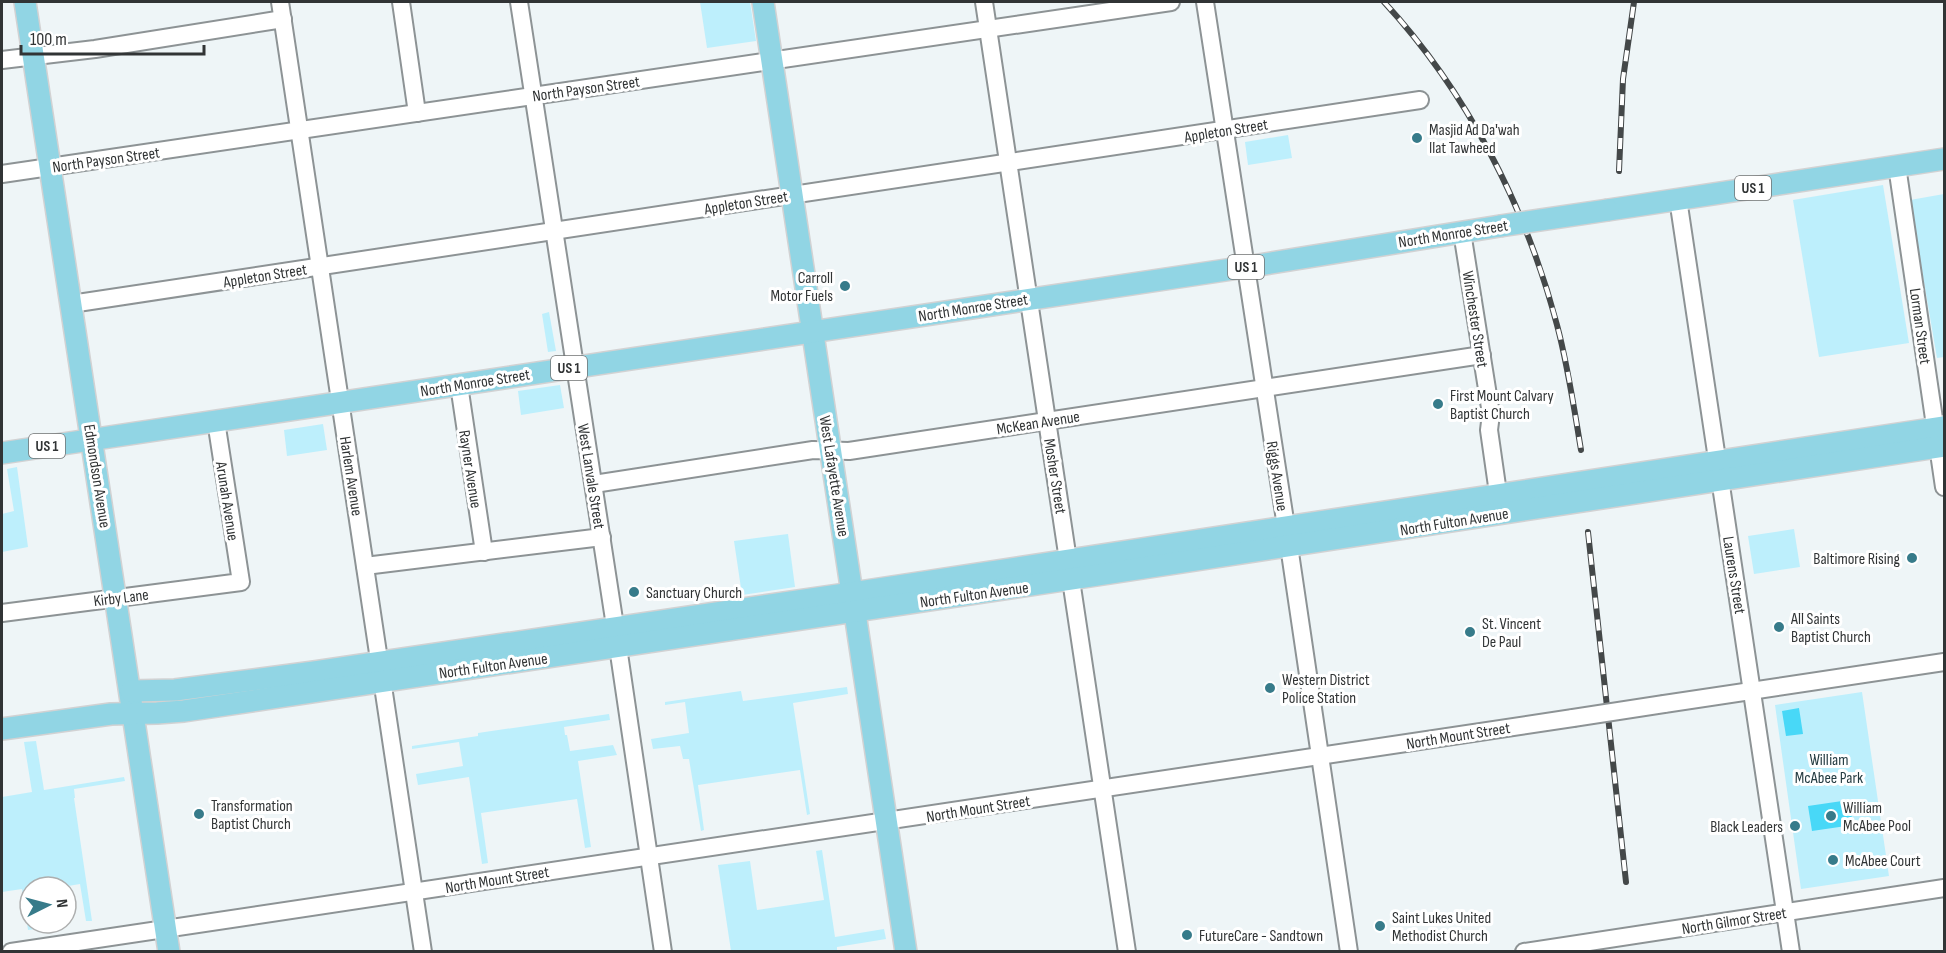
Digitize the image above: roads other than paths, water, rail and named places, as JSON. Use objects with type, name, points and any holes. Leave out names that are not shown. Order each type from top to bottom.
[{"type":"main road","name":"Edmondson Avenue","points":[[25,2],[169,951]]},
{"type":"main road","name":"West Lafayette Avenue","points":[[764,10],[906,951]]},
{"type":"main road","name":"North Monroe Street","points":[[2,453],[1246,267],[1462,231],[1944,159]]},
{"type":"main road","name":"North Fulton Avenue","points":[[2,729],[111,714],[184,711],[381,672],[1941,437]]},
{"type":"main road","name":"North Fulton Avenue","points":[[130,691],[175,690],[381,672]]},
{"type":"street","name":"Harlem Avenue","points":[[280,2],[423,951]]},
{"type":"street","points":[[401,2],[417,113]]},
{"type":"street","name":"West Lanvale Street","points":[[519,2],[594,484],[663,951]]},
{"type":"street","name":"Mosher Street","points":[[984,2],[1127,951]]},
{"type":"street","name":"North Payson Street","points":[[2,174],[1171,2]]},
{"type":"street","name":"Riggs Avenue","points":[[1205,2],[1349,951]]},
{"type":"street","points":[[2,60],[283,19]]},
{"type":"street","name":"Appleton Street","points":[[71,304],[1420,100]]},
{"type":"street","name":"Lorman Street","points":[[1897,166],[1941,437],[1944,487]]},
{"type":"street","name":"Laurens Street","points":[[1678,199],[1791,951]]},
{"type":"street","name":"Winchester Street","points":[[1462,231],[1491,414],[1489,430],[1500,504]]},
{"type":"street","name":"McKean Avenue","points":[[594,484],[813,450],[849,451],[1482,355]]},
{"type":"street","name":"Rayner Avenue","points":[[459,385],[484,552]]},
{"type":"street","name":"Arunah Avenue","points":[[216,421],[241,582]]},
{"type":"street","points":[[365,566],[602,537]]},
{"type":"street","name":"Kirby Lane","points":[[2,613],[241,582]]},
{"type":"street","name":"North Mount Street","points":[[11,951],[1944,662]]},
{"type":"street","name":"North Gilmor Street","points":[[1524,951],[1608,945],[1785,912],[1944,888]]},
{"type":"water","points":[[1799,708],[1803,734],[1786,736],[1782,711]]},
{"type":"water","name":"William McAbee Pool","points":[[1849,800],[1853,825],[1812,831],[1808,806]]},
{"type":"railway","points":[[1384,2],[1442,74],[1490,153],[1511,195],[1529,237],[1557,325],[1568,371],[1581,450]]},
{"type":"railway","points":[[1619,171],[1623,79],[1634,2]]},
{"type":"railway","points":[[1588,532],[1626,882]]},
{"type":"place","name":"Masjid Ad Da'wah Ilat Tawheed","points":[[1417,138]]},
{"type":"place","name":"Carroll Motor Fuels","points":[[845,286]]},
{"type":"place","name":"First Mount Calvary Baptist Church","points":[[1438,404]]},
{"type":"place","name":"Baltimore Rising","points":[[1912,558]]},
{"type":"place","name":"Sanctuary Church","points":[[634,592]]},
{"type":"place","name":"All Saints Baptist Church","points":[[1779,627]]},
{"type":"place","name":"St. Vincent De Paul","points":[[1470,632]]},
{"type":"place","name":"Western District Police Station","points":[[1270,688]]},
{"type":"place","name":"Transformation Baptist Church","points":[[199,814]]},
{"type":"place","name":"William McAbee Pool","points":[[1831,816]]},
{"type":"place","name":"Black Leaders","points":[[1795,826]]},
{"type":"place","name":"McAbee Court","points":[[1833,860]]},
{"type":"place","name":"Saint Lukes United Methodist Church","points":[[1380,926]]},
{"type":"place","name":"FutureCare - Sandtown","points":[[1187,935]]},
{"type":"park label","name":"William McAbee Park","points":[[1829,768]]}]
